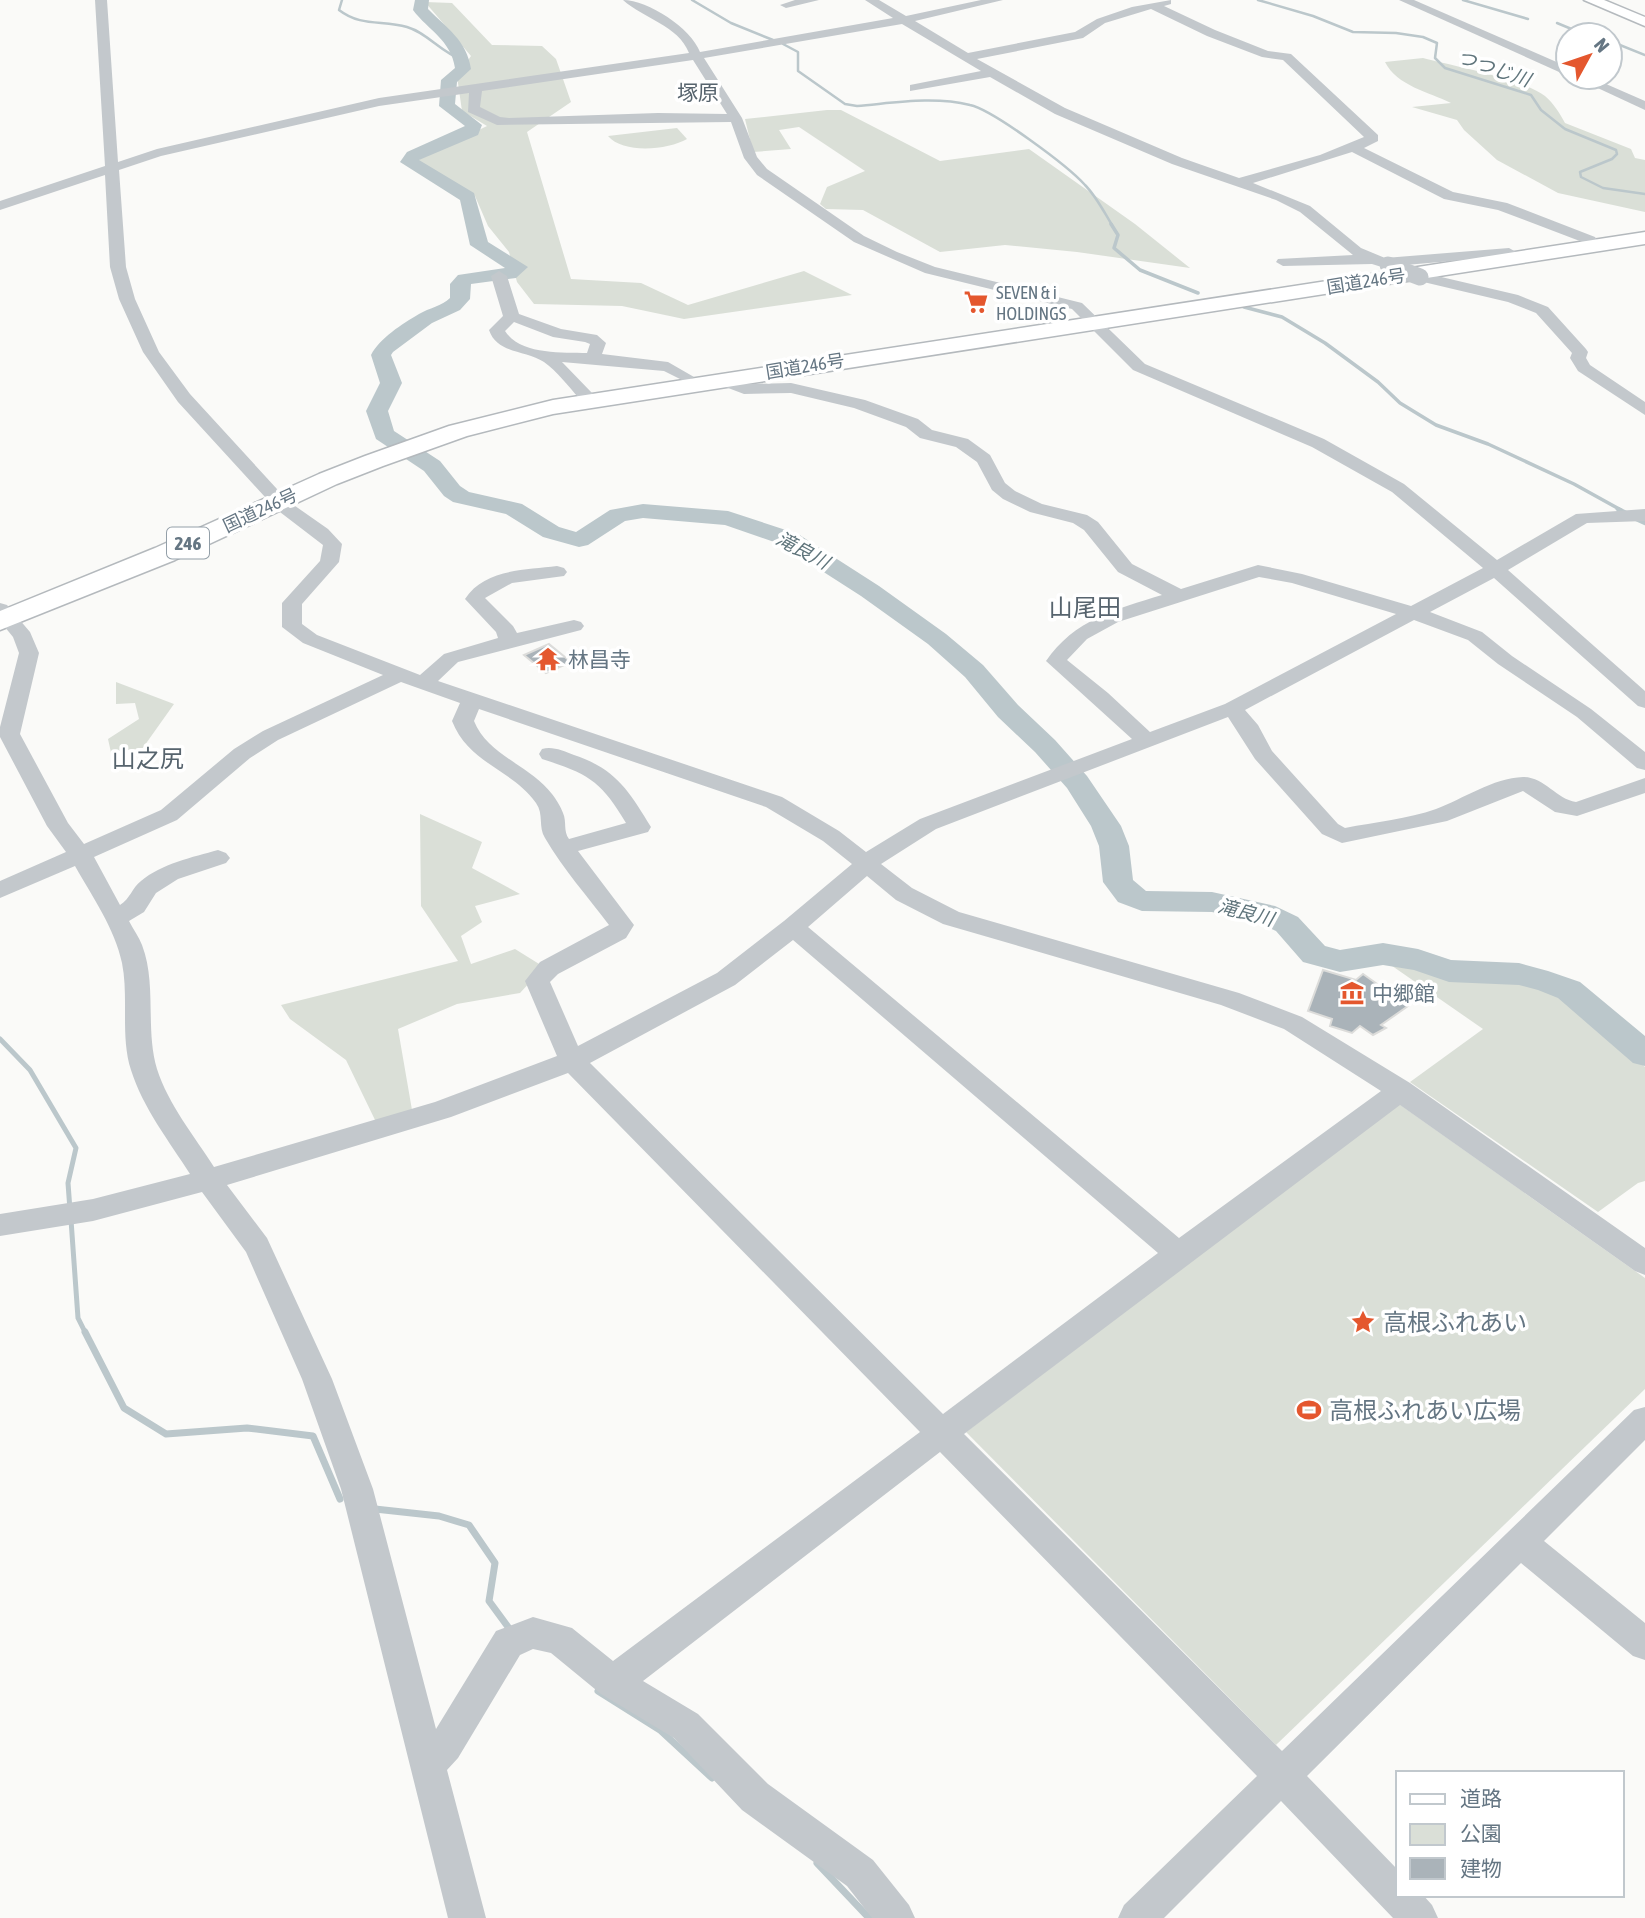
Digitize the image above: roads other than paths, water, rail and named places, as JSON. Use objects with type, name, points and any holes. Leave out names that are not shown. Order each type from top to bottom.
[{"type":"highway","name":"国道246号","points":[[1508,256],[1645,232]]},
{"type":"highway","name":"国道246号","points":[[2,616],[165,554],[275,497],[369,457],[503,410],[686,377],[1645,238]]},
{"type":"highway","name":"国道246号","points":[[417,439],[553,407],[1092,318]]},
{"type":"main road","points":[[1591,0],[1645,22]]},
{"type":"street","points":[[101,0],[118,267],[125,298],[140,334],[167,379],[190,407],[275,497],[325,533],[333,544],[329,562],[292,603],[292,626],[310,639],[472,701],[774,802],[831,836],[904,894],[951,918],[1230,999],[1293,1023],[1401,1090],[1645,1263]]},
{"type":"street","points":[[629,0],[675,28],[690,41],[696,56],[736,118],[751,158],[762,172],[859,239],[930,270],[1077,306],[1139,367],[1318,443],[1398,488],[1496,569],[1645,702]]},
{"type":"street","points":[[786,5],[813,0]]},
{"type":"street","points":[[871,0],[992,74],[1060,111],[1143,148],[1281,197],[1305,209],[1356,251],[1426,279],[1513,298],[1542,310],[1580,352],[1578,358],[1584,368],[1645,410]]},
{"type":"street","points":[[0,206],[157,153],[280,124],[437,92],[696,56],[905,20],[997,0]]},
{"type":"street","points":[[1117,0],[1152,23]]},
{"type":"street","points":[[967,57],[1079,35],[1101,21],[1131,10],[1178,0]]},
{"type":"street","points":[[1405,0],[1554,66]]},
{"type":"street","points":[[1152,5],[1255,50],[1287,57],[1373,138],[1311,163],[1240,182]]},
{"type":"street","points":[[914,88],[992,74]]},
{"type":"street","points":[[475,87],[473,109],[509,122],[658,117],[736,118]]},
{"type":"street","points":[[1611,91],[1645,106]]},
{"type":"street","points":[[1353,148],[1434,190],[1502,206],[1590,240]]},
{"type":"street","points":[[1283,262],[1382,262],[1508,256]]},
{"type":"street","points":[[1426,279],[1491,266],[1508,256]]},
{"type":"street","points":[[499,276],[511,309],[511,317],[497,330],[499,336],[509,344],[547,356],[668,366],[686,377]]},
{"type":"street","points":[[511,317],[526,319],[562,335],[593,338],[598,343],[593,358]]},
{"type":"street","points":[[547,356],[585,394]]},
{"type":"street","points":[[721,379],[744,389],[791,388],[859,404],[912,423],[926,434],[962,443],[984,459],[998,486],[1009,495],[1036,508],[1080,519],[1091,526],[1125,568],[1136,576],[1180,596]]},
{"type":"street","points":[[0,1225],[93,1210],[208,1180],[442,1110],[572,1061],[726,979],[793,927],[879,853],[928,824],[1232,708],[1496,569],[1583,518],[1645,515]]},
{"type":"street","points":[[1148,742],[1101,697],[1056,661],[1063,649],[1098,622],[1258,571],[1295,578],[1412,612],[1475,636],[1505,660],[1574,705],[1645,763]]},
{"type":"street","points":[[509,641],[506,630],[475,599],[480,590],[508,578],[557,572]]},
{"type":"street","points":[[2,616],[23,636],[29,653],[9,734],[58,826],[81,856],[131,944],[135,966],[139,1046],[144,1070],[157,1099],[208,1180],[257,1246],[317,1379],[356,1489],[467,1918]]},
{"type":"street","points":[[0,890],[169,815],[190,801],[251,747],[278,731],[412,679],[451,658],[573,626]]},
{"type":"street","points":[[472,701],[463,721],[467,731],[483,751],[527,781],[544,798],[553,814],[554,835],[622,925],[617,932],[549,968],[537,981],[572,1061],[1281,1774],[1396,1894]]},
{"type":"street","points":[[1232,708],[1247,725],[1263,754],[1330,829],[1342,836],[1439,816],[1522,783],[1534,786],[1563,807],[1577,808],[1645,785]]},
{"type":"street","points":[[527,781],[570,732]]},
{"type":"street","points":[[550,754],[591,767],[613,783],[640,827],[565,847]]},
{"type":"street","points":[[116,918],[136,906],[148,887],[170,874],[218,858]]},
{"type":"street","points":[[793,927],[1178,1254]]},
{"type":"street","points":[[613,1682],[1178,1254],[1401,1090]]},
{"type":"street","points":[[1137,1918],[1645,1420]]},
{"type":"street","points":[[1519,1541],[1645,1644]]},
{"type":"street","points":[[427,1764],[446,1746],[521,1638],[560,1639],[613,1682],[686,1726],[755,1797],[860,1873],[897,1918]]},
{"type":"street","points":[[1399,1897],[1419,1918]]},
{"type":"waterway","name":"滝良川","points":[[342,0],[339,10],[355,19],[415,30],[463,60]]},
{"type":"waterway","name":"滝良川","points":[[422,0],[420,10],[448,35],[462,59],[463,69],[449,80],[447,106],[474,125],[472,131],[413,156],[409,162],[468,197],[479,245],[518,267],[509,274],[465,279],[460,284],[460,299],[453,306],[425,319],[385,348],[381,355],[391,383],[377,411],[384,434],[432,466],[452,491],[461,497],[514,509],[551,532],[579,540],[618,515],[643,511],[728,518],[789,539],[870,591],[937,639],[974,671],[1008,711],[1045,746],[1077,782],[1106,826],[1114,846],[1118,882],[1129,895],[1142,901],[1212,902],[1264,913],[1287,924],[1314,954],[1340,961],[1383,954],[1418,960],[1449,971],[1519,974],[1548,982],[1569,990],[1645,1054]]},
{"type":"waterway","points":[[692,0],[731,23],[773,40]]},
{"type":"waterway","name":"つつじ川","points":[[1258,0],[1313,16],[1353,32],[1396,33],[1423,37],[1437,43],[1435,58],[1445,68],[1531,95],[1541,110],[1565,129],[1616,150],[1617,154],[1612,159],[1580,172],[1581,177],[1603,188],[1645,194]]},
{"type":"waterway","points":[[1463,0],[1528,19]]},
{"type":"waterway","points":[[783,44],[798,52],[798,71],[845,104],[857,106],[942,101],[981,109],[1030,140],[1076,176],[1093,194],[1112,225]]},
{"type":"waterway","points":[[1624,47],[1645,55]]},
{"type":"waterway","points":[[1111,224],[1118,235],[1114,248],[1140,270],[1198,293]]},
{"type":"waterway","points":[[1244,307],[1282,317],[1325,343],[1378,382],[1400,403],[1436,425],[1488,444],[1574,484],[1621,510]]},
{"type":"waterway","points":[[1618,509],[1626,513]]},
{"type":"waterway","points":[[1634,518],[1645,523]]},
{"type":"waterway","points":[[0,1039],[30,1070],[76,1148],[68,1183],[70,1210]]},
{"type":"waterway","points":[[71,1220],[78,1318],[85,1332]]},
{"type":"waterway","points":[[85,1332],[124,1408],[166,1434],[247,1428],[313,1436],[340,1499]]},
{"type":"waterway","points":[[375,1509],[439,1516],[469,1525],[495,1563],[489,1601],[511,1631]]},
{"type":"waterway","points":[[598,1691],[660,1730],[712,1778]]},
{"type":"waterway","points":[[817,1863],[869,1918]]},
{"type":"place","name":"SEVEN & i HOLDINGS","points":[[976,302]]},
{"type":"place","name":"林昌寺","points":[[548,659]]},
{"type":"place","name":"中郷館","points":[[1352,993]]},
{"type":"place","name":"高根ふれあい","points":[[1363,1322]]},
{"type":"place","name":"高根ふれあい広場","points":[[1309,1410]]},
{"type":"district","name":"塚原","points":[[698,92]]},
{"type":"district","name":"山尾田","points":[[1085,607]]},
{"type":"district","name":"山之尻","points":[[148,758]]}]
